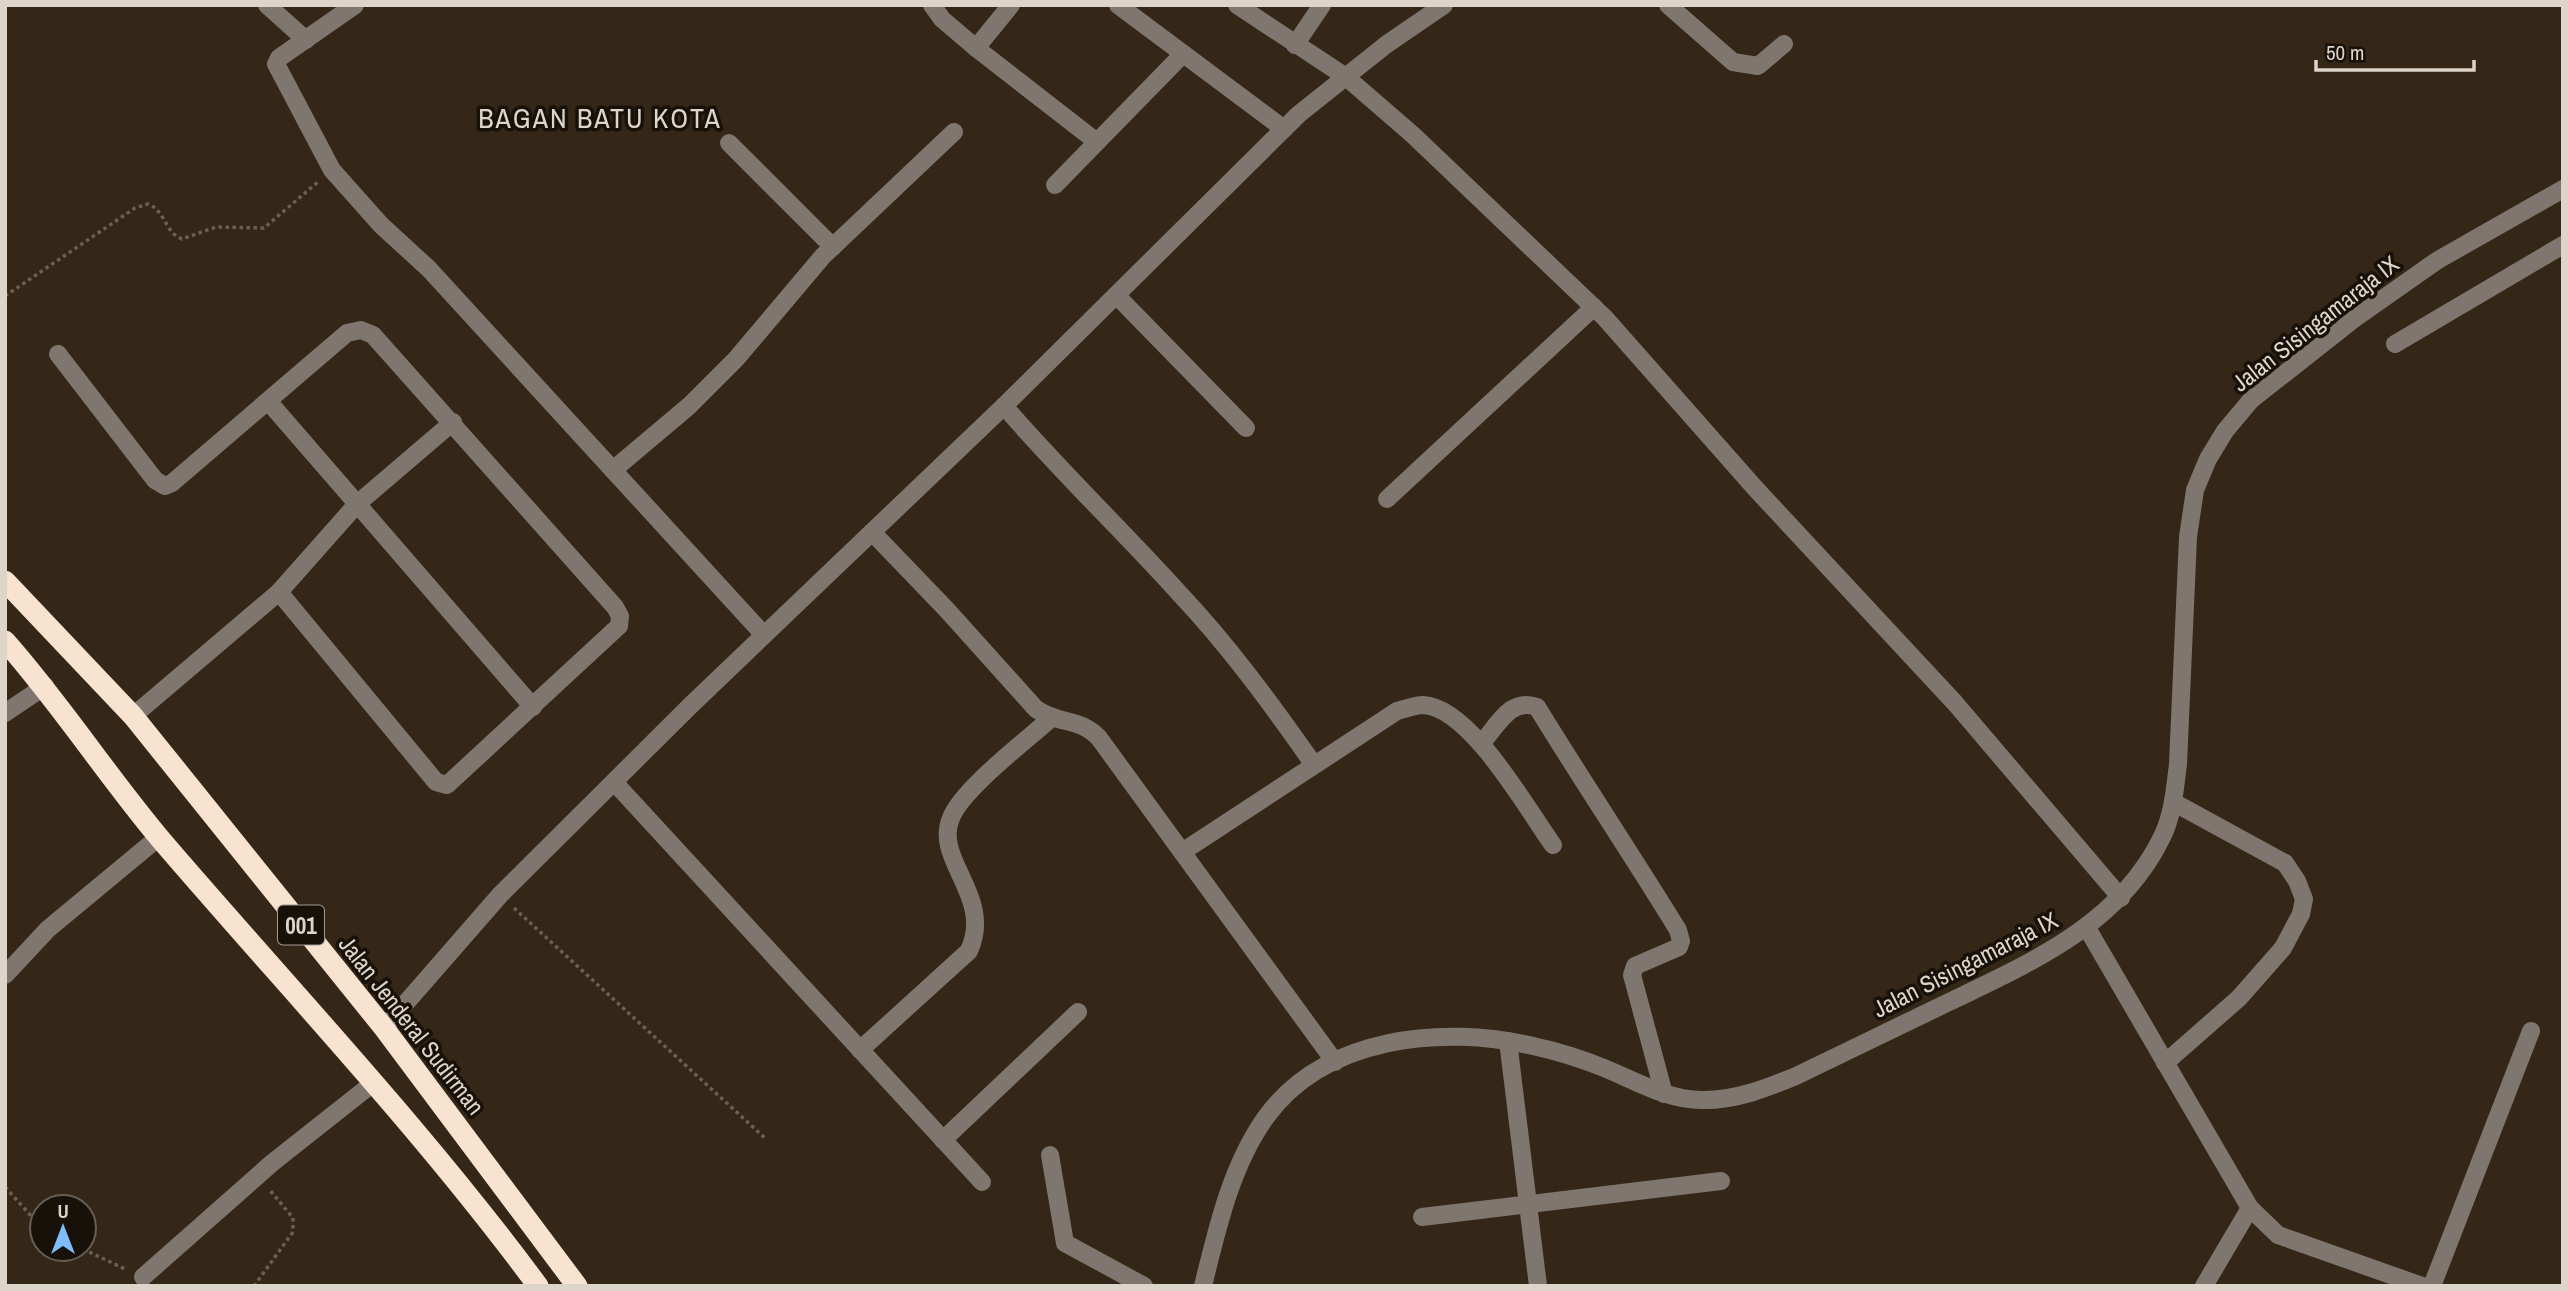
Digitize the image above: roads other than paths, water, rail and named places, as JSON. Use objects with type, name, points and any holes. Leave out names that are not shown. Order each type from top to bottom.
[{"type":"highway","name":"Jalan Jenderal Sudirman","points":[[5,581],[133,716],[384,1028],[577,1286]]},
{"type":"highway","name":"001","points":[[5,641],[45,686],[159,837],[372,1084],[413,1127],[531,1283]]},
{"type":"highway","points":[[413,1127],[442,1106]]},
{"type":"street","points":[[267,5],[306,40]]},
{"type":"street","points":[[355,5],[279,58],[276,64],[332,170],[381,225],[429,269],[764,635]]},
{"type":"street","points":[[932,5],[942,19],[976,48],[1097,142]]},
{"type":"street","points":[[976,48],[1011,5]]},
{"type":"street","points":[[1118,5],[1284,129]]},
{"type":"street","points":[[1237,5],[1346,77],[1413,135],[1594,307],[1755,488],[1955,703],[2121,898]]},
{"type":"street","points":[[1295,45],[1322,5]]},
{"type":"street","points":[[384,1028],[500,895],[764,635],[1004,407],[1284,129],[1346,77],[1444,5]]},
{"type":"street","points":[[1668,5],[1733,62],[1758,65],[1784,44]]},
{"type":"street","points":[[1055,186],[1183,54]]},
{"type":"street","points":[[613,470],[689,406],[736,359],[783,300],[832,247],[954,132]]},
{"type":"street","points":[[729,143],[832,247]]},
{"type":"street","name":"Jalan Sisingamaraja IX","points":[[1203,1286],[1219,1219],[1239,1169],[1266,1118],[1294,1087],[1335,1062],[1385,1043],[1433,1035],[1473,1035],[1508,1041],[1601,1067],[1664,1094],[1702,1101],[1725,1099],[1759,1091],[1796,1076],[2043,957],[2087,928],[2121,898],[2145,867],[2164,835],[2173,802],[2178,764],[2188,537],[2195,490],[2208,459],[2225,431],[2251,400],[2364,311],[2438,260],[2563,189]]},
{"type":"street","points":[[2395,344],[2563,245]]},
{"type":"street","points":[[1117,296],[1246,428]]},
{"type":"street","points":[[1388,499],[1594,307]]},
{"type":"street","points":[[58,354],[155,480],[164,486],[172,483],[347,333],[361,330],[373,335],[453,422],[620,616],[619,626],[455,781],[447,785],[436,782],[279,592]]},
{"type":"street","points":[[268,401],[533,707]]},
{"type":"street","points":[[1004,407],[1180,593],[1243,667],[1314,765]]},
{"type":"street","points":[[133,716],[279,592],[357,504],[453,422]]},
{"type":"street","points":[[872,532],[1036,709],[1050,719],[1080,723],[1089,728],[1335,1062]]},
{"type":"street","points":[[5,713],[45,686]]},
{"type":"street","points":[[1481,744],[1516,704],[1525,702],[1537,707],[1585,785],[1608,814],[1678,930],[1681,940],[1679,947],[1635,966],[1632,975],[1664,1094]]},
{"type":"street","points":[[1182,852],[1397,711],[1423,705],[1447,712],[1481,744],[1553,845]]},
{"type":"street","points":[[860,1050],[969,951],[976,936],[977,915],[951,852],[950,819],[961,801],[1050,719]]},
{"type":"street","points":[[614,782],[982,1182]]},
{"type":"street","points":[[2165,1063],[2239,998],[2283,947],[2301,914],[2304,899],[2298,881],[2284,863],[2173,802]]},
{"type":"street","points":[[5,975],[48,929],[159,837]]},
{"type":"street","points":[[2087,928],[2250,1208],[2278,1236],[2422,1286]]},
{"type":"street","points":[[943,1140],[1078,1012]]},
{"type":"street","points":[[2432,1286],[2531,1031]]},
{"type":"street","points":[[1508,1041],[1538,1286]]},
{"type":"street","points":[[143,1277],[372,1084]]},
{"type":"street","points":[[1050,1155],[1065,1243],[1144,1286]]},
{"type":"street","points":[[1422,1217],[1721,1181]]},
{"type":"street","points":[[2204,1286],[2250,1208]]},
{"type":"district","name":"BAGAN BATU KOTA","points":[[600,118]]}]
